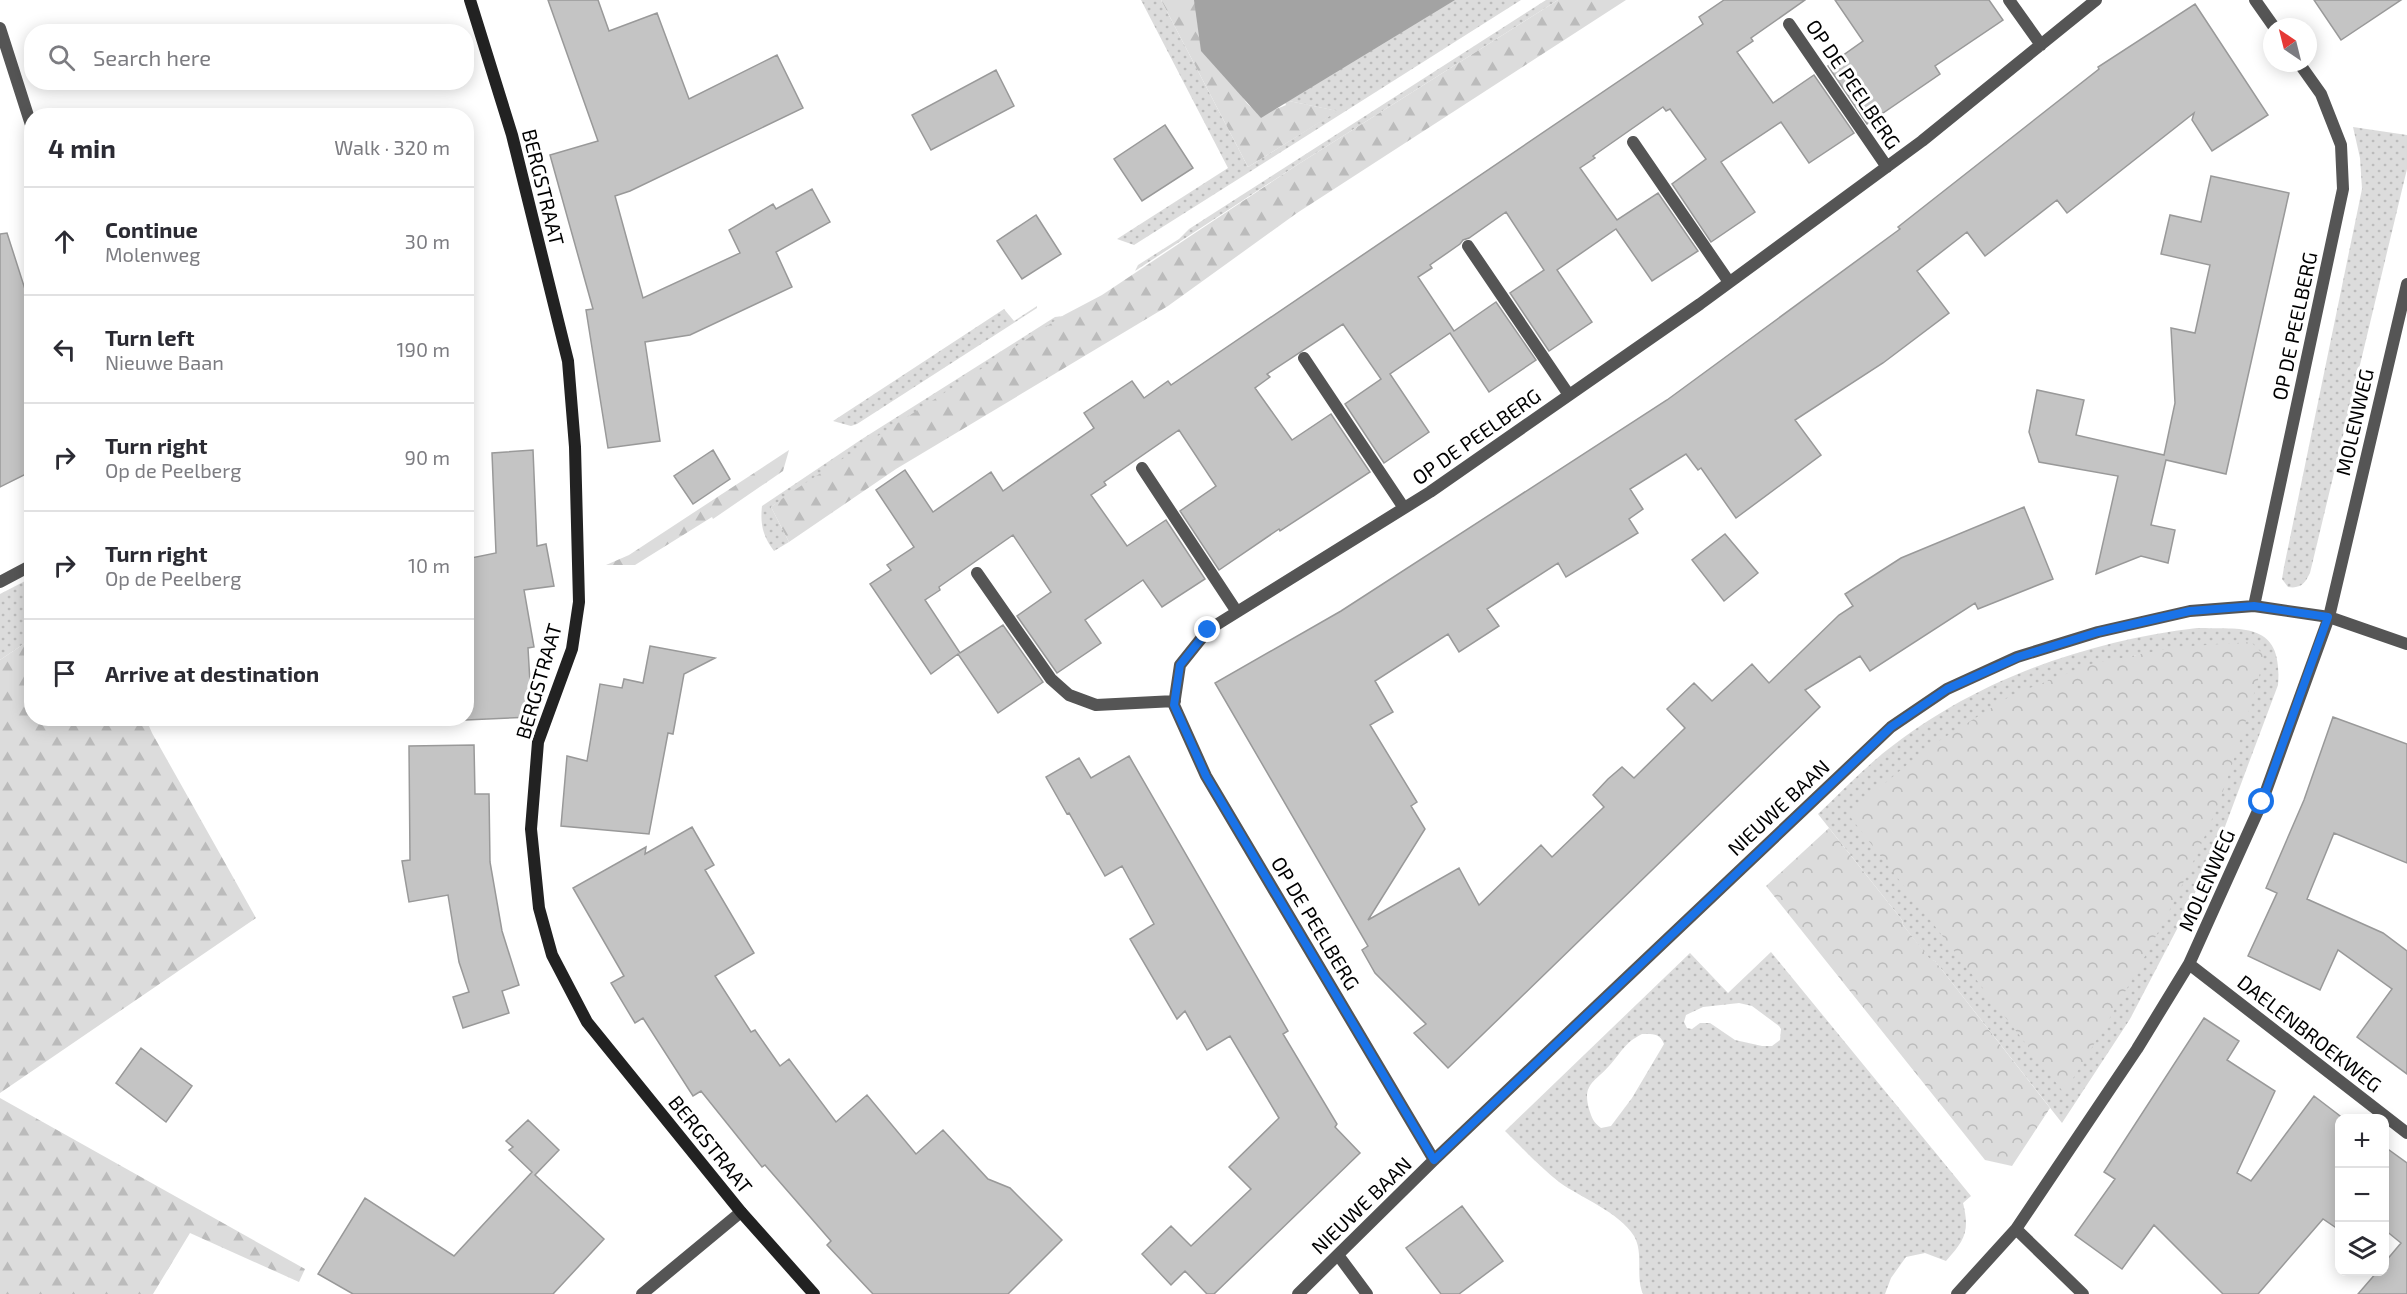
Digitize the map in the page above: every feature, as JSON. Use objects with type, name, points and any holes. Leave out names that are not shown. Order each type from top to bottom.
[{"type":"street","name":"BERGSTRAAT","points":[[470,0],[512,135],[568,361],[575,447],[579,602],[572,649],[538,742],[531,830],[539,908],[552,955],[587,1022],[741,1212],[814,1294]]},
{"type":"street","points":[[2009,0],[2041,45]]},
{"type":"street","name":"OP DE PEELBERG","points":[[1434,1160],[1206,776],[1174,705],[1180,665],[1208,630],[1404,508],[1729,282],[1887,167],[2096,0]]},
{"type":"street","points":[[2255,0],[2268,18]]},
{"type":"street","name":"OP DE PEELBERG","points":[[1789,24],[1887,167]]},
{"type":"street","points":[[0,28],[26,108]]},
{"type":"street","name":"OP DE PEELBERG","points":[[2254,606],[2343,189],[2341,145],[2320,94],[2305,72]]},
{"type":"street","points":[[1633,142],[1729,282]]},
{"type":"street","name":"OP DE PEELBERG","points":[[1468,246],[1569,395]]},
{"type":"street","name":"MOLENWEG","points":[[1957,1294],[2016,1229],[2137,1049],[2189,964],[2262,802],[2328,617],[2407,284]]},
{"type":"street","name":"OP DE PEELBERG","points":[[1304,358],[1404,508]]},
{"type":"street","points":[[1142,468],[1237,612]]},
{"type":"street","points":[[0,582],[24,569]]},
{"type":"street","points":[[977,573],[1051,679],[1069,695],[1096,705],[1175,701]]},
{"type":"street","name":"NIEUWE BAAN","points":[[1298,1294],[1434,1160],[1891,727],[1947,689],[2018,657],[2098,632],[2190,611],[2254,606],[2328,617],[2407,645]]},
{"type":"street","name":"DAELENBROEKWEG","points":[[2189,964],[2407,1133]]},
{"type":"street","points":[[642,1294],[741,1212]]},
{"type":"street","points":[[2016,1229],[2083,1294]]},
{"type":"street","points":[[1338,1255],[1367,1294]]},
{"type":"green space","points":[[1141,0],[1161,0],[1248,167],[1337,111],[1284,100],[1284,0],[1521,0],[1134,245],[1117,239],[1228,168]]},
{"type":"green space","points":[[1161,0],[1284,0],[1242,95],[1249,106],[1260,110],[1286,105],[1284,100],[1338,111],[1248,167]]},
{"type":"green space","points":[[1546,0],[1558,0],[1297,165],[1135,271],[1138,265],[1179,239],[1189,229]]},
{"type":"green space","points":[[1558,0],[1626,0],[1297,213],[1168,306],[896,469],[789,542],[771,507],[790,493],[1064,315],[1102,295],[1297,165]]},
{"type":"green space","points":[[2353,127],[2407,135],[2407,169],[2310,573],[2302,584],[2288,587],[2282,579],[2284,567],[2362,189],[2360,158]]},
{"type":"green space","points":[[1037,306],[857,424],[851,426],[833,421],[1004,309],[1014,321]]},
{"type":"green space","points":[[1064,316],[771,507],[789,542],[774,551],[763,530],[762,506],[862,439],[1055,317]]},
{"type":"green space","points":[[789,450],[783,471],[713,519],[712,517],[635,565],[606,565],[629,555]]},
{"type":"green space","points":[[24,582],[24,644],[0,660],[0,594]]},
{"type":"green space","points":[[2197,628],[2231,628],[2257,633],[2267,640],[2274,650],[2278,665],[2278,685],[2223,832],[2188,908],[2130,1019],[2062,1123],[1935,961],[1930,960],[1903,925],[1902,920],[1818,814],[1875,760],[1910,733],[1947,709],[2026,671],[2067,656],[2153,635]],"holes":[[[2194,647],[2126,665],[2131,656]]]},
{"type":"green space","points":[[2251,642],[2263,654],[2260,673],[2215,812],[2146,956],[2064,1093],[1848,814],[1926,749],[2012,695],[2091,664],[2177,647]]},
{"type":"green space","points":[[24,644],[24,726],[149,726],[256,918],[0,1093],[0,660]]},
{"type":"green space","points":[[1829,828],[1902,920],[1903,925],[1930,959],[1935,961],[2050,1108],[2012,1166],[1985,1160],[1766,886]]},
{"type":"green space","points":[[1771,952],[1971,1196],[1963,1203],[1966,1228],[1962,1241],[1946,1261],[1925,1253],[1906,1257],[1891,1278],[1885,1294],[1643,1294],[1637,1243],[1627,1227],[1559,1182],[1505,1131],[1690,953],[1728,993]],"holes":[[[1739,1003],[1752,1006],[1779,1026],[1780,1040],[1772,1046],[1762,1046],[1735,1040],[1710,1023],[1700,1023],[1692,1029],[1687,1028],[1684,1022],[1686,1015],[1703,1007]],[[1642,1034],[1658,1036],[1664,1044],[1632,1098],[1611,1126],[1601,1128],[1593,1120],[1587,1101],[1591,1084],[1627,1044]]]},
{"type":"green space","points":[[0,1098],[305,1269],[299,1282],[190,1233],[153,1294],[0,1294]]},
{"type":"shaded area","points":[[1194,0],[1455,0],[1261,118],[1201,51]]},
{"type":"building","points":[[548,0],[598,0],[609,31],[657,13],[689,99],[777,55],[803,108],[630,191],[615,196],[643,298],[740,253],[729,230],[773,204],[776,209],[812,189],[830,222],[776,252],[792,287],[690,335],[645,342],[660,441],[608,448],[586,310],[593,309],[550,155],[598,141]]},
{"type":"building","points":[[1724,0],[1805,0],[1751,38],[1753,41],[1737,52],[1773,103],[1814,75],[1854,133],[1809,163],[1781,122],[1721,162],[1755,212],[1711,242],[1672,184],[1706,159],[1670,109],[1666,111],[1663,107],[1593,156],[1595,158],[1580,168],[1617,220],[1658,193],[1698,251],[1652,281],[1616,229],[1557,270],[1592,322],[1549,351],[1510,293],[1544,270],[1506,212],[1463,240],[1430,265],[1432,268],[1418,277],[1454,331],[1496,302],[1536,360],[1489,392],[1450,333],[1390,374],[1429,432],[1384,463],[1345,404],[1381,379],[1343,324],[1267,374],[1270,377],[1255,388],[1292,440],[1331,414],[1370,472],[1219,570],[1180,511],[1216,486],[1179,430],[1104,482],[1106,485],[1091,495],[1127,546],[1166,520],[1205,579],[1162,607],[1143,580],[1085,620],[1101,643],[1057,673],[1017,616],[1051,592],[1013,535],[939,587],[940,590],[925,600],[960,653],[1003,625],[1043,682],[998,713],[958,654],[931,674],[870,584],[891,570],[887,565],[914,547],[876,490],[905,470],[933,512],[991,472],[1003,491],[1094,428],[1084,413],[1132,381],[1144,398],[1168,381],[1171,385],[1703,24],[1699,17]]},
{"type":"building","points":[[1835,0],[1989,0],[2003,20],[1935,66],[1940,74],[1867,124],[1828,66],[1863,41]]},
{"type":"building","points":[[2314,0],[2401,0],[2341,40]]},
{"type":"building","points":[[2195,4],[2268,115],[2212,151],[2192,120],[2194,113],[2067,213],[2057,200],[1985,256],[1967,232],[1917,271],[1949,313],[1883,363],[1795,420],[1821,455],[1736,518],[1701,468],[1698,470],[1686,454],[1630,489],[1643,509],[1629,519],[1638,533],[1566,577],[1558,563],[1487,609],[1499,626],[1459,652],[1448,634],[1375,681],[1393,712],[1370,725],[1417,802],[1411,806],[1425,829],[1368,920],[1459,868],[1479,905],[1541,845],[1552,857],[1604,807],[1593,795],[1608,779],[1622,767],[1634,778],[1685,728],[1667,709],[1694,683],[1712,701],[1752,664],[1769,683],[1839,615],[1853,606],[1845,594],[1901,558],[2024,507],[2053,579],[1978,609],[1975,603],[1870,671],[1860,656],[1805,690],[1820,707],[1448,1068],[1414,1033],[1426,1024],[1375,973],[1362,950],[1368,946],[1215,683],[1341,611],[1667,400],[1900,229],[1898,227],[2099,69],[2098,67]]},
{"type":"building","points":[[996,70],[1014,106],[931,150],[912,115]]},
{"type":"building","points":[[1165,125],[1193,168],[1142,201],[1114,159]]},
{"type":"building","points":[[2211,176],[2289,193],[2226,474],[2166,460],[2151,525],[2175,530],[2168,563],[2141,556],[2096,574],[2118,476],[2039,462],[2029,432],[2037,390],[2084,400],[2076,435],[2164,455],[2175,403],[2171,328],[2195,333],[2210,265],[2161,254],[2170,215],[2201,222]]},
{"type":"building","points":[[1036,215],[1061,254],[1022,279],[997,241]]},
{"type":"building","points":[[7,233],[24,286],[24,475],[0,487],[0,234]]},
{"type":"building","points":[[533,450],[537,546],[546,544],[554,586],[524,590],[534,647],[528,648],[532,717],[474,720],[474,557],[496,553],[492,453]]},
{"type":"building","points":[[713,450],[730,479],[693,504],[674,476]]},
{"type":"building","points":[[1725,534],[1758,573],[1724,601],[1692,560]]},
{"type":"building","points":[[650,646],[715,658],[684,674],[673,734],[668,733],[649,834],[561,826],[567,756],[587,761],[600,684],[622,688],[624,679],[643,683]]},
{"type":"building","points":[[2333,717],[2407,744],[2407,863],[2334,833],[2307,899],[2383,933],[2407,951],[2407,1074],[2357,1037],[2392,989],[2338,950],[2320,990],[2248,956],[2277,893],[2266,888],[2304,800]]},
{"type":"building","points":[[474,745],[475,794],[489,794],[490,862],[502,931],[519,985],[502,991],[509,1013],[463,1028],[453,997],[469,992],[459,962],[448,895],[409,902],[402,861],[410,860],[409,746]]},
{"type":"building","points":[[1129,756],[1288,1031],[1283,1034],[1337,1124],[1335,1127],[1360,1153],[1214,1294],[1207,1294],[1185,1271],[1171,1285],[1142,1254],[1171,1226],[1191,1246],[1251,1189],[1229,1167],[1279,1118],[1230,1036],[1207,1050],[1185,1011],[1177,1019],[1130,939],[1154,924],[1122,866],[1105,876],[1046,777],[1079,758],[1091,778]]},
{"type":"building","points":[[692,827],[714,865],[705,870],[754,953],[715,976],[751,1032],[755,1030],[780,1066],[789,1059],[836,1122],[867,1095],[916,1154],[943,1130],[988,1179],[1010,1188],[1062,1240],[1008,1294],[873,1294],[827,1245],[831,1241],[765,1165],[762,1167],[701,1091],[693,1096],[643,1018],[635,1023],[611,983],[624,976],[573,888],[646,847],[645,854]]},
{"type":"building","points":[[2204,1018],[2239,1041],[2227,1060],[2275,1091],[2237,1173],[2251,1181],[2314,1096],[2337,1114],[2335,1114],[2335,1227],[2323,1219],[2258,1294],[2223,1294],[2154,1225],[2122,1269],[2075,1235],[2115,1179],[2104,1172]]},
{"type":"building","points":[[141,1048],[192,1086],[166,1122],[116,1083]]},
{"type":"building","points":[[528,1120],[559,1150],[535,1175],[604,1239],[553,1294],[353,1294],[318,1274],[365,1198],[454,1256],[532,1172],[509,1150],[513,1147],[506,1141]]},
{"type":"building","points":[[2389,1150],[2407,1163],[2407,1294],[2358,1294],[2374,1276],[2389,1276],[2389,1257],[2401,1243],[2389,1233]]},
{"type":"building","points":[[1462,1206],[1503,1261],[1459,1294],[1441,1294],[1406,1248]]},
{"type":"route","points":[[1208,630],[1180,665],[1174,705],[1206,776],[1434,1160],[1891,727],[1947,689],[2018,657],[2098,632],[2190,611],[2254,606],[2328,617],[2262,802]]}]
